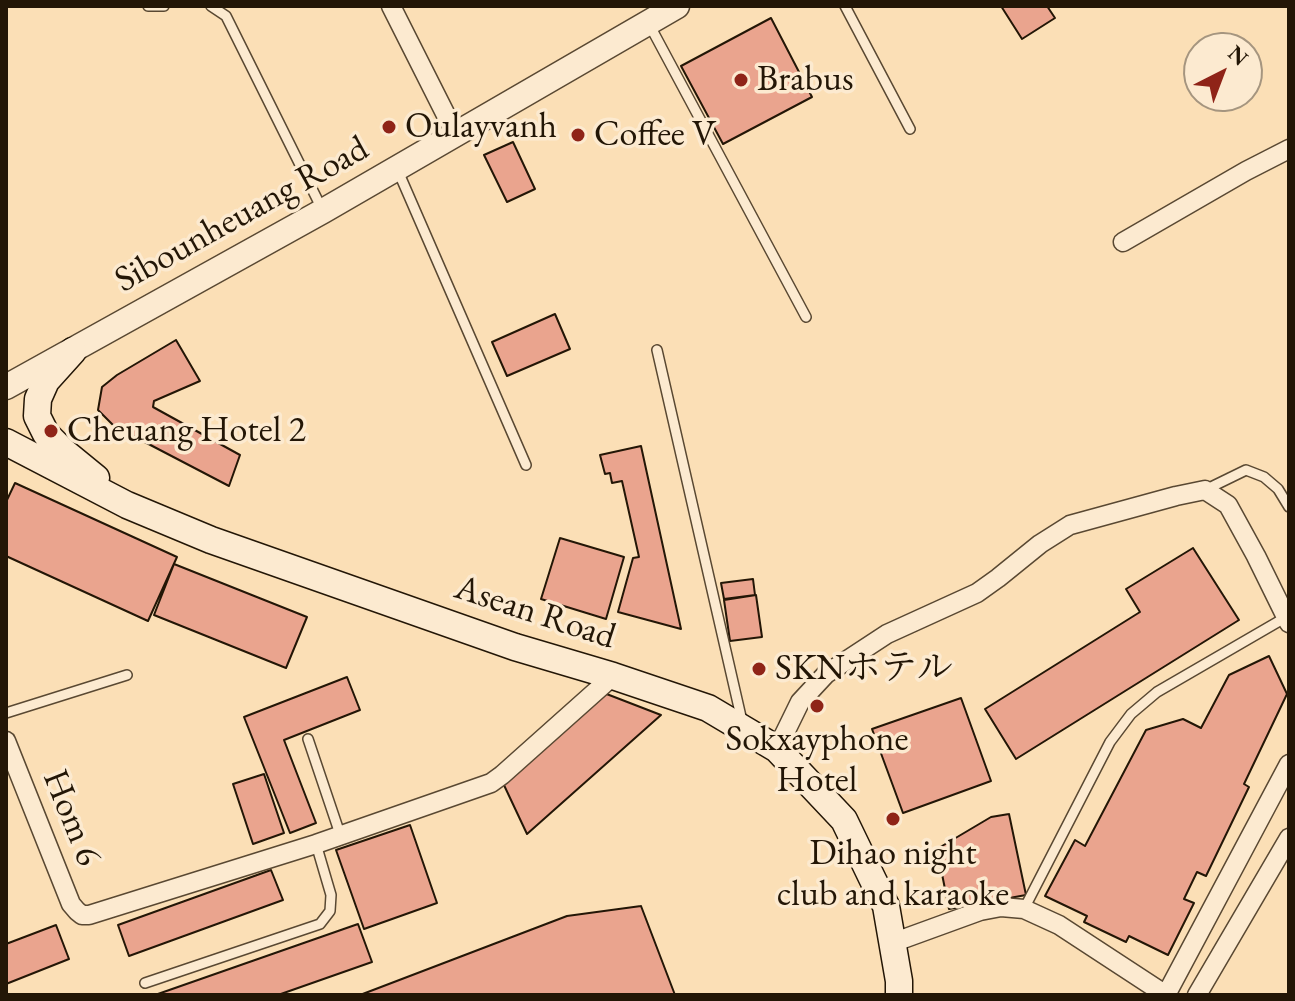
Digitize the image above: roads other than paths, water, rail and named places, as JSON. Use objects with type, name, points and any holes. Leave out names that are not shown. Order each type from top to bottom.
[{"type":"main road","points":[[73,351],[46,381],[38,399],[37,416],[46,434],[63,451],[127,505]]},
{"type":"main road","name":"Asean Road","points":[[6,442],[127,505],[211,540],[515,647],[708,708],[777,749],[844,820],[886,906],[899,995]]},
{"type":"street","points":[[391,6],[456,135]]},
{"type":"street","name":"Sibounheuang Road","points":[[6,387],[397,169],[677,6]]},
{"type":"street","points":[[1123,242],[1289,149]]},
{"type":"street","points":[[777,749],[800,702],[826,674],[887,634],[977,593],[1070,525],[1176,496],[1205,490],[1228,505],[1288,618]]},
{"type":"street","points":[[316,844],[491,783],[613,676]]},
{"type":"street","name":"Hom 6","points":[[6,741],[71,904],[82,915],[316,844]]},
{"type":"street","points":[[892,943],[980,911],[1001,907],[1024,909],[1059,925],[1166,995],[1289,764]]},
{"type":"street","points":[[1197,995],[1289,838]]},
{"type":"lane","points":[[148,6],[164,6]]},
{"type":"lane","points":[[211,6],[226,16],[323,211]]},
{"type":"lane","points":[[845,6],[910,129]]},
{"type":"lane","points":[[648,22],[806,317]]},
{"type":"lane","points":[[397,169],[526,465]]},
{"type":"lane","points":[[657,350],[744,729]]},
{"type":"lane","points":[[1205,490],[1246,470],[1264,477],[1278,489],[1289,507]]},
{"type":"lane","points":[[1024,909],[1110,742],[1131,714],[1157,692],[1288,618]]},
{"type":"lane","points":[[6,713],[127,675]]},
{"type":"lane","points":[[308,739],[340,834]]},
{"type":"lane","points":[[145,983],[320,924],[330,911],[331,895],[316,844]]},
{"type":"place","name":"Brabus","points":[[741,80]]},
{"type":"place","name":"Oulayvanh","points":[[389,127]]},
{"type":"place","name":"Coffee V","points":[[578,135]]},
{"type":"place","name":"Cheuang Hotel 2","points":[[51,431]]},
{"type":"place","name":"SKNホテル","points":[[759,669]]},
{"type":"place","name":"Sokxayphone Hotel","points":[[817,706]]},
{"type":"place","name":"Dihao night club and karaoke","points":[[893,819]]}]
